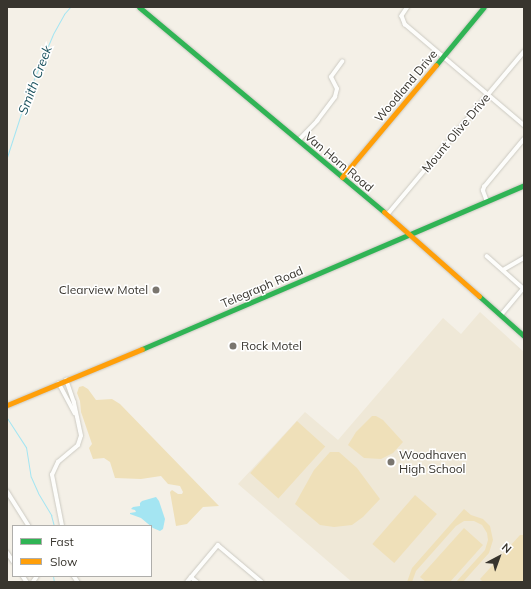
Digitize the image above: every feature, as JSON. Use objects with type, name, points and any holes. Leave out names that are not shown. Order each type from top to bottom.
[{"type":"main road","name":"Van Horn Road","points":[[139,7],[410,234],[524,336]]},
{"type":"main road","name":"Woodland Drive","points":[[342,177],[484,7]]},
{"type":"main road","name":"Telegraph Road","points":[[7,404],[524,185]]},
{"type":"street","points":[[408,7],[403,14],[402,19],[405,24],[524,125]]},
{"type":"street","name":"Mount Olive Drive","points":[[387,215],[524,52]]},
{"type":"street","points":[[298,141],[317,122],[335,97],[337,88],[331,77],[342,62]]},
{"type":"street","points":[[486,202],[483,191],[484,187],[524,139]]},
{"type":"street","points":[[487,256],[524,289],[501,315]]},
{"type":"street","points":[[503,270],[524,258]]},
{"type":"street","points":[[62,525],[52,475],[58,462],[75,448],[81,439],[81,428],[66,380]]},
{"type":"street","points":[[59,383],[76,415]]},
{"type":"street","points":[[7,491],[28,525]]},
{"type":"street","points":[[187,582],[218,544],[262,582]]},
{"type":"street","points":[[191,577],[197,582]]},
{"type":"shaded area","name":"Woodhaven High School","points":[[480,312],[524,352],[524,582],[352,582],[238,484],[305,412],[338,440],[443,318],[461,334]]},
{"type":"shaded area","points":[[83,386],[88,389],[96,400],[112,399],[120,404],[219,506],[203,507],[187,524],[176,526],[170,492],[172,490],[178,494],[182,494],[183,492],[180,486],[168,484],[161,476],[141,479],[115,478],[110,462],[104,458],[93,459],[89,448],[92,444],[81,412],[80,401],[77,393],[79,387]]},
{"type":"shaded area","points":[[372,416],[376,416],[383,420],[403,442],[393,453],[381,459],[364,458],[348,445],[356,432]]},
{"type":"shaded area","points":[[297,421],[325,446],[278,498],[250,473]]},
{"type":"shaded area","points":[[330,452],[339,452],[357,468],[380,499],[363,517],[352,525],[334,527],[320,525],[295,504],[314,470]]},
{"type":"shaded area","points":[[415,495],[437,514],[394,563],[372,544]]},
{"type":"shaded area","points":[[464,509],[471,515],[483,519],[490,526],[493,540],[489,553],[463,582],[456,582],[485,550],[488,540],[487,533],[482,525],[474,521],[464,521],[456,526],[416,571],[412,582],[407,582],[412,568]]},
{"type":"shaded area","points":[[464,528],[483,545],[450,582],[426,582],[420,577]]},
{"type":"shaded area","points":[[520,535],[524,535],[524,582],[483,582],[480,579]]},
{"type":"water","points":[[156,497],[159,501],[165,519],[163,529],[160,531],[153,528],[152,525],[149,525],[141,518],[130,514],[136,512],[135,510],[131,509],[133,507],[140,506],[142,501]]},
{"type":"waterway","name":"Smith Creek","points":[[7,157],[26,98],[53,34],[64,14],[70,7]]},
{"type":"waterway","name":"Smith Creek","points":[[7,418],[26,447],[31,477],[38,493],[51,515],[54,525]]},
{"type":"waterway","name":"Smith Creek","points":[[53,577],[54,582]]},
{"type":"traffic: fast","points":[[139,7],[384,212]]},
{"type":"traffic: fast","points":[[436,65],[484,7]]},
{"type":"traffic: fast","points":[[142,349],[524,185]]},
{"type":"traffic: fast","points":[[479,296],[524,336]]},
{"type":"traffic: slow","points":[[342,177],[436,65]]},
{"type":"traffic: slow","points":[[384,212],[479,296]]},
{"type":"traffic: slow","points":[[7,405],[142,349]]},
{"type":"place","name":"Clearview Motel","points":[[156,290]]},
{"type":"place","name":"Rock Motel","points":[[233,346]]},
{"type":"place","name":"Woodhaven High School","points":[[391,462]]}]
